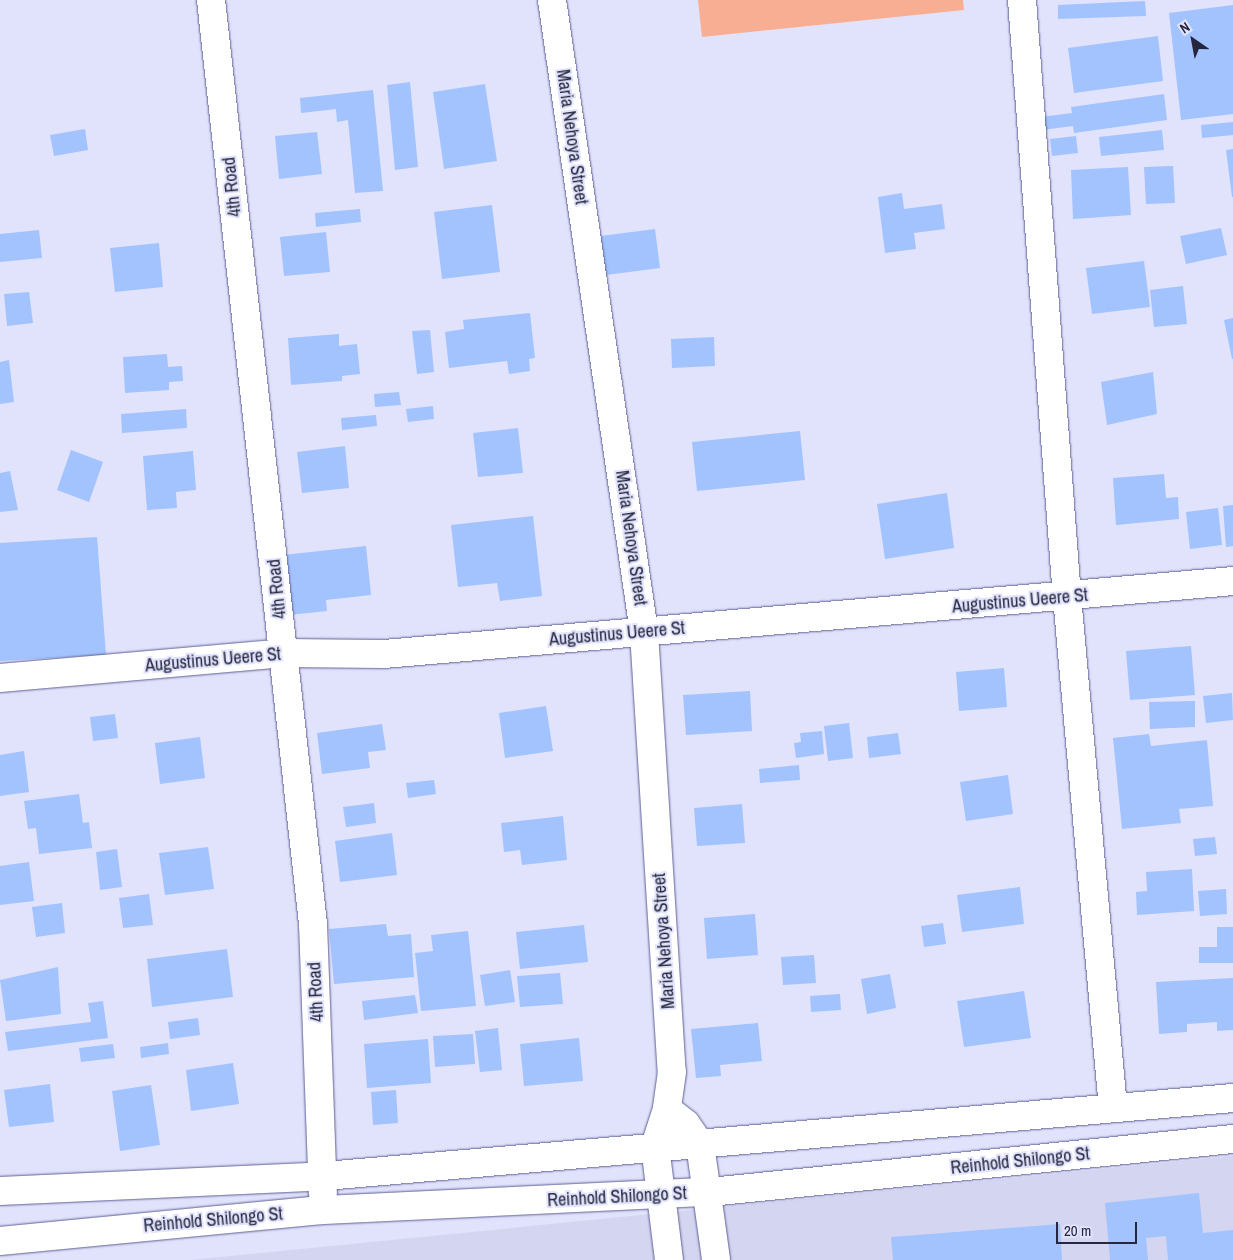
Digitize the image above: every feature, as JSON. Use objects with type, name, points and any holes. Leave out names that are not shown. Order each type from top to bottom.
[{"type":"street","name":"4th Road","points":[[211,0],[313,924],[324,1176],[322,1210]]},
{"type":"street","name":"Maria Nehoya Street","points":[[552,0],[644,632],[672,1072],[667,1110],[655,1146]]},
{"type":"street","points":[[1022,0],[1067,597],[1113,1108]]},
{"type":"street","name":"Augustinus Ueere St","points":[[0,678],[284,653],[384,654],[1067,597],[1233,581]]},
{"type":"street","name":"Reinhold Shilongo St","points":[[0,1191],[324,1176],[655,1146],[700,1144],[1233,1098]]},
{"type":"street","points":[[667,1110],[686,1124],[700,1144],[710,1192],[716,1260]]},
{"type":"street","name":"Reinhold Shilongo St","points":[[0,1241],[322,1210],[662,1196],[1233,1139]]},
{"type":"street","points":[[655,1146],[670,1260]]},
{"type":"shaded area","points":[[698,0],[963,0],[964,10],[702,37]]},
{"type":"shaded area","points":[[1233,1156],[1233,1260],[191,1260]]},
{"type":"building","points":[[1145,1],[1146,16],[1058,19],[1058,5]]},
{"type":"building","points":[[1233,5],[1233,114],[1181,120],[1169,13]]},
{"type":"building","points":[[1158,36],[1163,81],[1074,93],[1068,48]]},
{"type":"building","points":[[410,82],[418,167],[395,170],[387,85]]},
{"type":"building","points":[[485,84],[497,161],[444,169],[433,92]]},
{"type":"building","points":[[373,90],[383,191],[355,193],[348,120],[337,122],[336,109],[301,113],[300,98]]},
{"type":"building","points":[[1164,94],[1167,120],[1074,133],[1073,126],[1042,130],[1041,117],[1072,113],[1071,107]]},
{"type":"building","points":[[1233,122],[1233,135],[1202,138],[1201,125]]},
{"type":"building","points":[[85,129],[88,150],[54,156],[50,135]]},
{"type":"building","points":[[1162,130],[1164,150],[1101,156],[1099,137]]},
{"type":"building","points":[[317,132],[322,174],[279,179],[275,136]]},
{"type":"building","points":[[1076,136],[1078,153],[1052,156],[1050,139]]},
{"type":"building","points":[[1233,149],[1233,197],[1232,197],[1226,150]]},
{"type":"building","points":[[1173,166],[1175,203],[1146,204],[1144,167]]},
{"type":"building","points":[[1128,167],[1131,215],[1073,219],[1071,170]]},
{"type":"building","points":[[902,193],[904,209],[942,204],[945,229],[914,233],[916,249],[885,253],[878,197]]},
{"type":"building","points":[[492,205],[500,272],[442,279],[434,212]]},
{"type":"building","points":[[360,209],[361,222],[316,227],[315,213]]},
{"type":"building","points":[[1221,228],[1227,255],[1186,264],[1180,236]]},
{"type":"building","points":[[655,229],[660,268],[606,275],[601,236]]},
{"type":"building","points":[[39,230],[42,258],[0,262],[0,234]]},
{"type":"building","points":[[326,232],[330,272],[284,276],[280,237]]},
{"type":"building","points":[[159,243],[163,287],[115,292],[110,248]]},
{"type":"building","points":[[1144,261],[1150,307],[1092,314],[1086,268]]},
{"type":"building","points":[[1183,286],[1187,324],[1154,327],[1150,290]]},
{"type":"building","points":[[29,292],[33,323],[7,326],[4,294]]},
{"type":"building","points":[[530,313],[535,358],[529,359],[530,371],[509,374],[507,361],[449,368],[445,332],[464,329],[463,320]]},
{"type":"building","points":[[1233,318],[1233,359],[1232,359],[1224,320]]},
{"type":"building","points":[[430,330],[434,372],[417,374],[412,331]]},
{"type":"building","points":[[339,334],[339,346],[357,344],[360,374],[342,376],[342,381],[291,385],[288,338]]},
{"type":"building","points":[[714,337],[715,366],[672,368],[671,339]]},
{"type":"building","points":[[167,354],[168,367],[182,366],[183,381],[169,382],[169,390],[125,393],[123,357]]},
{"type":"building","points":[[9,360],[14,402],[0,404],[0,362]]},
{"type":"building","points":[[1153,372],[1157,414],[1107,425],[1101,382]]},
{"type":"building","points":[[399,392],[401,405],[375,407],[374,394]]},
{"type":"building","points":[[433,406],[434,419],[408,422],[406,409]]},
{"type":"building","points":[[186,409],[187,428],[122,433],[121,414]]},
{"type":"building","points":[[376,415],[377,426],[342,430],[341,418]]},
{"type":"building","points":[[518,428],[523,473],[478,477],[473,433]]},
{"type":"building","points":[[800,431],[805,480],[697,491],[692,442]]},
{"type":"building","points":[[345,446],[349,488],[302,493],[297,452]]},
{"type":"building","points":[[71,450],[103,462],[89,502],[57,490]]},
{"type":"building","points":[[193,451],[196,490],[176,492],[177,508],[147,510],[143,456]]},
{"type":"building","points":[[10,471],[18,510],[0,512],[0,473]]},
{"type":"building","points":[[1164,474],[1166,498],[1178,497],[1179,519],[1116,525],[1113,478]]},
{"type":"building","points":[[947,493],[954,548],[885,559],[877,504]]},
{"type":"building","points":[[1233,505],[1233,546],[1226,547],[1223,506]]},
{"type":"building","points":[[1218,508],[1222,545],[1190,549],[1186,512]]},
{"type":"building","points":[[533,516],[542,596],[500,601],[497,583],[458,587],[451,525]]},
{"type":"building","points":[[97,537],[106,655],[0,661],[0,543]]},
{"type":"building","points":[[366,546],[371,595],[326,600],[327,611],[289,615],[283,555]]},
{"type":"building","points":[[1191,646],[1195,695],[1130,700],[1126,651]]},
{"type":"building","points":[[1004,668],[1007,707],[959,711],[956,672]]},
{"type":"building","points":[[750,691],[752,731],[686,735],[683,695]]},
{"type":"building","points":[[1232,693],[1233,720],[1206,723],[1203,696]]},
{"type":"building","points":[[1195,701],[1195,727],[1150,729],[1149,702]]},
{"type":"building","points":[[546,706],[553,751],[505,758],[499,713]]},
{"type":"building","points":[[115,714],[118,738],[93,741],[90,717]]},
{"type":"building","points":[[849,723],[853,758],[828,761],[824,726]]},
{"type":"building","points":[[382,724],[386,750],[368,752],[370,768],[322,774],[317,733]]},
{"type":"building","points":[[822,731],[824,754],[796,758],[794,743],[801,742],[800,733]]},
{"type":"building","points":[[898,733],[901,754],[869,758],[867,737]]},
{"type":"building","points":[[1149,734],[1151,746],[1207,740],[1213,806],[1179,809],[1181,823],[1122,829],[1113,738]]},
{"type":"building","points":[[200,737],[205,778],[160,784],[155,743]]},
{"type":"building","points":[[24,751],[29,792],[0,796],[0,755]]},
{"type":"building","points":[[799,765],[800,780],[760,783],[759,769]]},
{"type":"building","points":[[1008,775],[1013,814],[966,821],[960,782]]},
{"type":"building","points":[[434,780],[436,794],[408,798],[406,783]]},
{"type":"building","points":[[79,794],[83,823],[89,822],[92,848],[39,854],[36,828],[28,829],[24,801]]},
{"type":"building","points":[[374,803],[376,823],[346,827],[343,807]]},
{"type":"building","points":[[742,804],[745,843],[697,846],[694,808]]},
{"type":"building","points":[[563,816],[567,860],[522,865],[520,850],[504,852],[501,823]]},
{"type":"building","points":[[392,833],[397,875],[340,882],[335,841]]},
{"type":"building","points":[[1215,837],[1217,854],[1195,856],[1193,839]]},
{"type":"building","points":[[208,847],[214,889],[165,895],[159,853]]},
{"type":"building","points":[[117,849],[122,887],[100,890],[96,852]]},
{"type":"building","points":[[29,862],[34,901],[0,905],[0,866]]},
{"type":"building","points":[[1192,869],[1194,911],[1137,915],[1136,892],[1147,891],[1146,872]]},
{"type":"building","points":[[1020,887],[1024,924],[962,932],[957,895]]},
{"type":"building","points":[[1226,889],[1227,914],[1200,916],[1198,891]]},
{"type":"building","points":[[149,894],[153,925],[123,928],[119,898]]},
{"type":"building","points":[[62,903],[65,933],[36,937],[32,907]]},
{"type":"building","points":[[755,914],[758,955],[707,959],[704,918]]},
{"type":"building","points":[[943,923],[946,944],[924,947],[921,926]]},
{"type":"building","points":[[386,924],[388,936],[411,934],[414,977],[334,984],[329,929]]},
{"type":"building","points":[[584,925],[588,962],[520,969],[516,932]]},
{"type":"building","points":[[1217,927],[1233,927],[1233,963],[1199,963],[1199,947],[1217,947]]},
{"type":"building","points":[[468,931],[476,1006],[421,1011],[415,953],[433,951],[431,935]]},
{"type":"building","points":[[227,949],[233,997],[152,1007],[147,959]]},
{"type":"building","points":[[814,955],[816,983],[783,985],[781,957]]},
{"type":"building","points":[[58,967],[61,1014],[6,1021],[0,980]]},
{"type":"building","points":[[510,970],[515,1002],[485,1006],[480,975]]},
{"type":"building","points":[[560,973],[563,1004],[520,1007],[517,976]]},
{"type":"building","points":[[890,974],[896,1008],[867,1014],[861,979]]},
{"type":"building","points":[[1233,978],[1233,1030],[1217,1031],[1217,1022],[1187,1024],[1187,1032],[1159,1034],[1156,982]]},
{"type":"building","points":[[1024,991],[1031,1038],[964,1047],[957,1001]]},
{"type":"building","points":[[840,994],[841,1010],[811,1012],[810,996]]},
{"type":"building","points":[[415,995],[418,1013],[364,1020],[362,1001]]},
{"type":"building","points":[[103,1001],[108,1038],[8,1051],[5,1032],[91,1022],[88,1003]]},
{"type":"building","points":[[198,1018],[200,1035],[170,1039],[168,1022]]},
{"type":"building","points":[[758,1023],[762,1061],[720,1065],[721,1076],[696,1078],[691,1029]]},
{"type":"building","points":[[498,1028],[502,1070],[480,1072],[475,1031]]},
{"type":"building","points":[[473,1034],[475,1064],[435,1067],[433,1036]]},
{"type":"building","points":[[579,1038],[583,1081],[524,1086],[520,1044]]},
{"type":"building","points":[[428,1039],[431,1083],[367,1088],[364,1044]]},
{"type":"building","points":[[168,1043],[169,1054],[141,1058],[140,1047]]},
{"type":"building","points":[[113,1044],[115,1058],[81,1062],[79,1048]]},
{"type":"building","points":[[233,1063],[239,1104],[191,1111],[186,1070]]},
{"type":"building","points":[[50,1084],[54,1122],[9,1127],[4,1090]]},
{"type":"building","points":[[151,1085],[160,1145],[120,1151],[112,1091]]},
{"type":"building","points":[[396,1090],[398,1123],[373,1125],[371,1092]]},
{"type":"building","points":[[1199,1193],[1203,1233],[1233,1230],[1233,1260],[1168,1260],[1166,1236],[1146,1238],[1148,1260],[1110,1260],[1105,1203]]},
{"type":"building","points":[[1060,1224],[1062,1260],[893,1260],[891,1237]]}]
